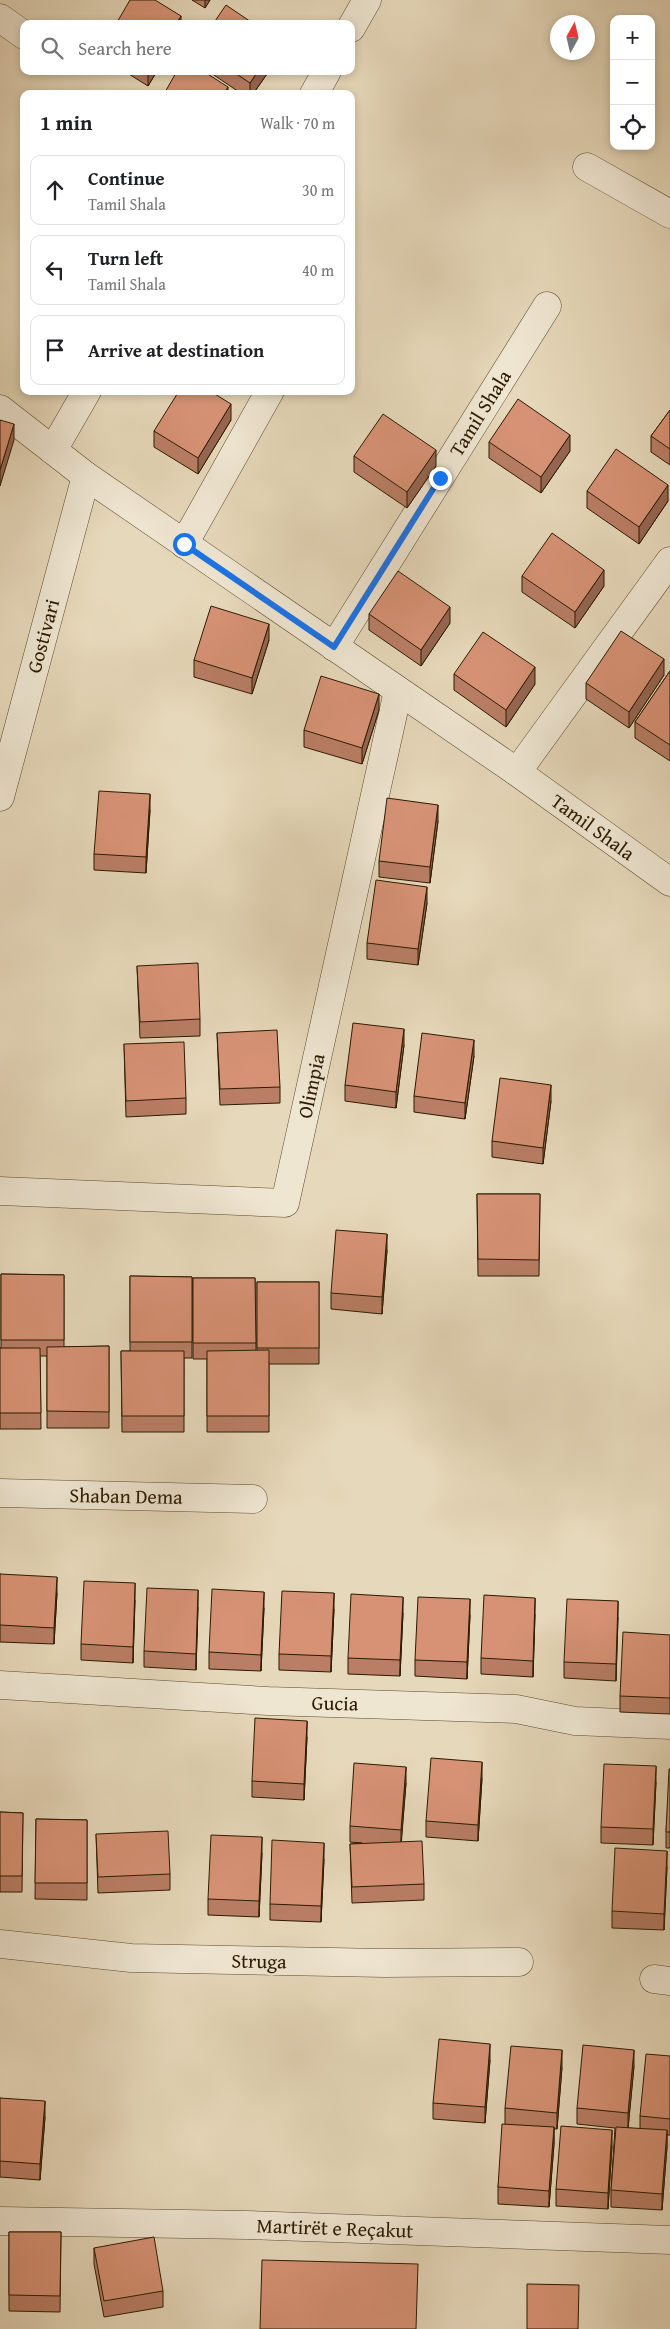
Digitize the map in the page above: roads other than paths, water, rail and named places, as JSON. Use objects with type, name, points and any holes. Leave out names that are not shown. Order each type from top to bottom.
[{"type":"street","points":[[355,21],[367,0]]},
{"type":"street","points":[[0,18],[20,32]]},
{"type":"street","points":[[316,90],[325,75]]},
{"type":"street","points":[[587,167],[670,214]]},
{"type":"street","name":"Tamil Shala","points":[[334,647],[547,306]]},
{"type":"street","points":[[53,450],[85,395]]},
{"type":"street","points":[[184,544],[268,395]]},
{"type":"street","name":"Tamil Shala","points":[[0,409],[86,476],[517,772],[670,882]]},
{"type":"street","name":"Gostivari","points":[[0,797],[86,476]]},
{"type":"street","points":[[517,772],[670,561]]},
{"type":"street","name":"Olimpia","points":[[0,1191],[285,1203],[398,691]]},
{"type":"street","name":"Shaban Dema","points":[[0,1494],[253,1499]]},
{"type":"street","name":"Gucia","points":[[0,1685],[268,1701],[516,1709],[574,1721],[670,1725]]},
{"type":"street","name":"Struga","points":[[0,1944],[132,1958],[384,1963],[519,1962]]},
{"type":"street","name":"Martirët e Reçakut","points":[[0,2221],[246,2225],[670,2240]]}]
